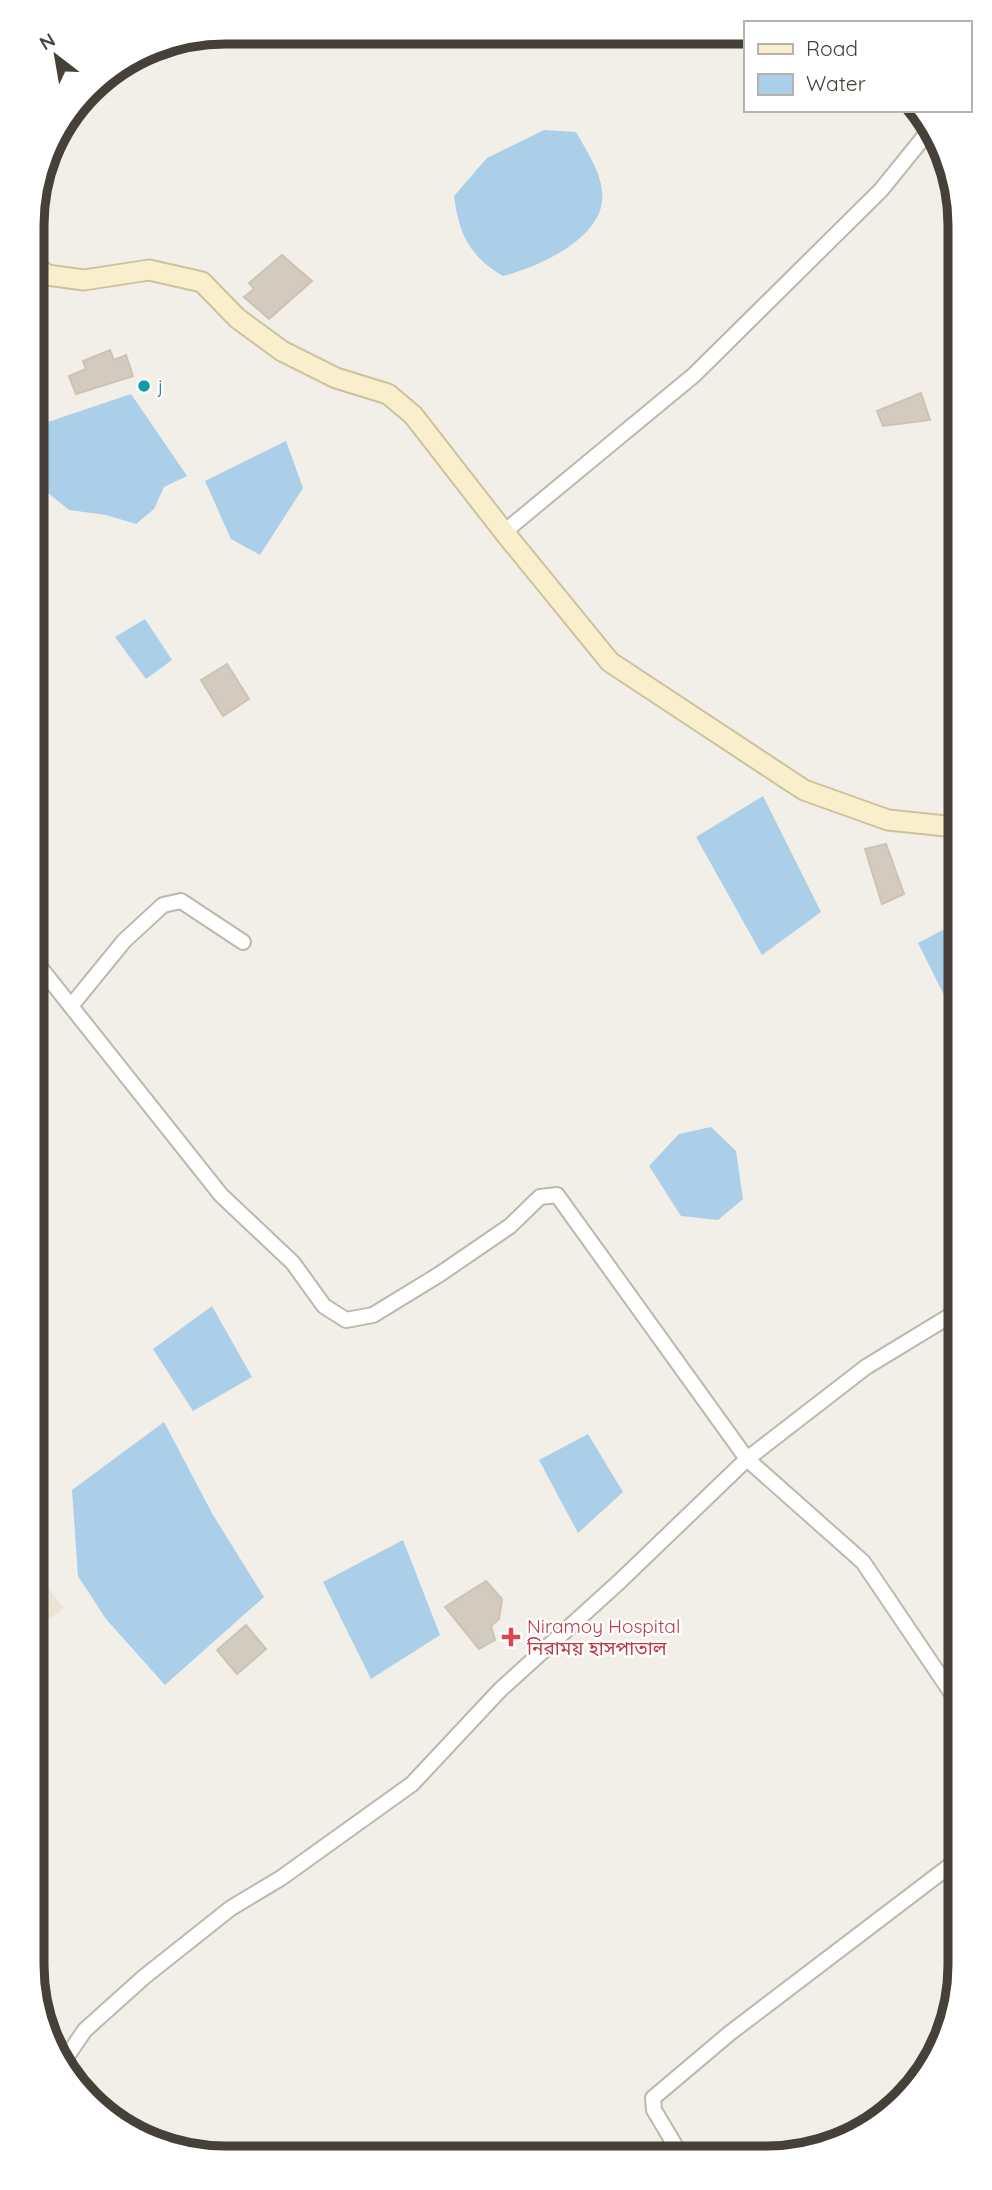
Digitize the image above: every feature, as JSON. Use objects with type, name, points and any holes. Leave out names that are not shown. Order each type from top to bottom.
[{"type":"street","points":[[504,532],[694,375],[881,190],[925,136]]},
{"type":"street","points":[[44,273],[84,280],[149,270],[202,282],[237,318],[282,351],[336,377],[388,394],[413,415],[610,662],[804,790],[888,820],[948,826]]},
{"type":"street","points":[[71,1006],[124,941],[163,905],[181,901],[243,942]]},
{"type":"street","points":[[44,973],[220,1195],[293,1263],[324,1306],[346,1320],[373,1315],[440,1274],[510,1226],[541,1196],[556,1195],[747,1459],[863,1562],[948,1688]]},
{"type":"street","points":[[68,2055],[85,2030],[144,1977],[231,1908],[298,1866],[412,1784],[500,1690],[619,1582],[747,1459],[866,1367],[948,1317]]},
{"type":"street","points":[[675,2146],[654,2110],[653,2098],[730,2033],[948,1867]]},
{"type":"shaded area","points":[[44,1584],[64,1608],[44,1623]]},
{"type":"water","points":[[544,130],[576,132],[598,175],[602,191],[601,207],[583,236],[568,247],[534,265],[503,276],[482,260],[468,243],[459,222],[454,196],[487,158]]},
{"type":"water","points":[[131,394],[187,476],[164,487],[154,509],[136,524],[106,515],[69,510],[44,490],[44,423]]},
{"type":"water","points":[[286,441],[303,488],[260,555],[231,539],[205,481]]},
{"type":"water","points":[[145,619],[172,660],[146,679],[115,637]]},
{"type":"water","points":[[763,796],[821,912],[762,955],[696,837]]},
{"type":"water","points":[[948,927],[948,1003],[918,943]]},
{"type":"water","points":[[711,1127],[736,1151],[743,1199],[718,1220],[681,1216],[649,1166],[679,1134]]},
{"type":"water","points":[[212,1306],[252,1377],[193,1411],[153,1349]]},
{"type":"water","points":[[164,1422],[213,1515],[264,1597],[165,1685],[106,1619],[78,1576],[72,1490]]},
{"type":"water","points":[[588,1434],[623,1492],[578,1533],[539,1460]]},
{"type":"water","points":[[403,1540],[440,1635],[371,1679],[323,1582]]},
{"type":"building","points":[[282,255],[312,281],[269,319],[244,297],[254,289],[249,283]]},
{"type":"building","points":[[110,350],[114,360],[126,355],[133,376],[76,394],[69,376],[86,369],[83,361]]},
{"type":"building","points":[[921,393],[930,420],[883,426],[877,411]]},
{"type":"building","points":[[227,664],[249,699],[223,716],[201,680]]},
{"type":"building","points":[[886,844],[904,894],[882,904],[865,849]]},
{"type":"building","points":[[486,1581],[502,1599],[499,1619],[491,1626],[495,1640],[479,1649],[445,1607]]},
{"type":"building","points":[[246,1625],[266,1649],[237,1674],[217,1650]]},
{"type":"place","name":"j","points":[[144,386]]},
{"type":"place","name":"Niramoy Hospital নিরাময় হাসপাতাল","points":[[511,1637]]}]
